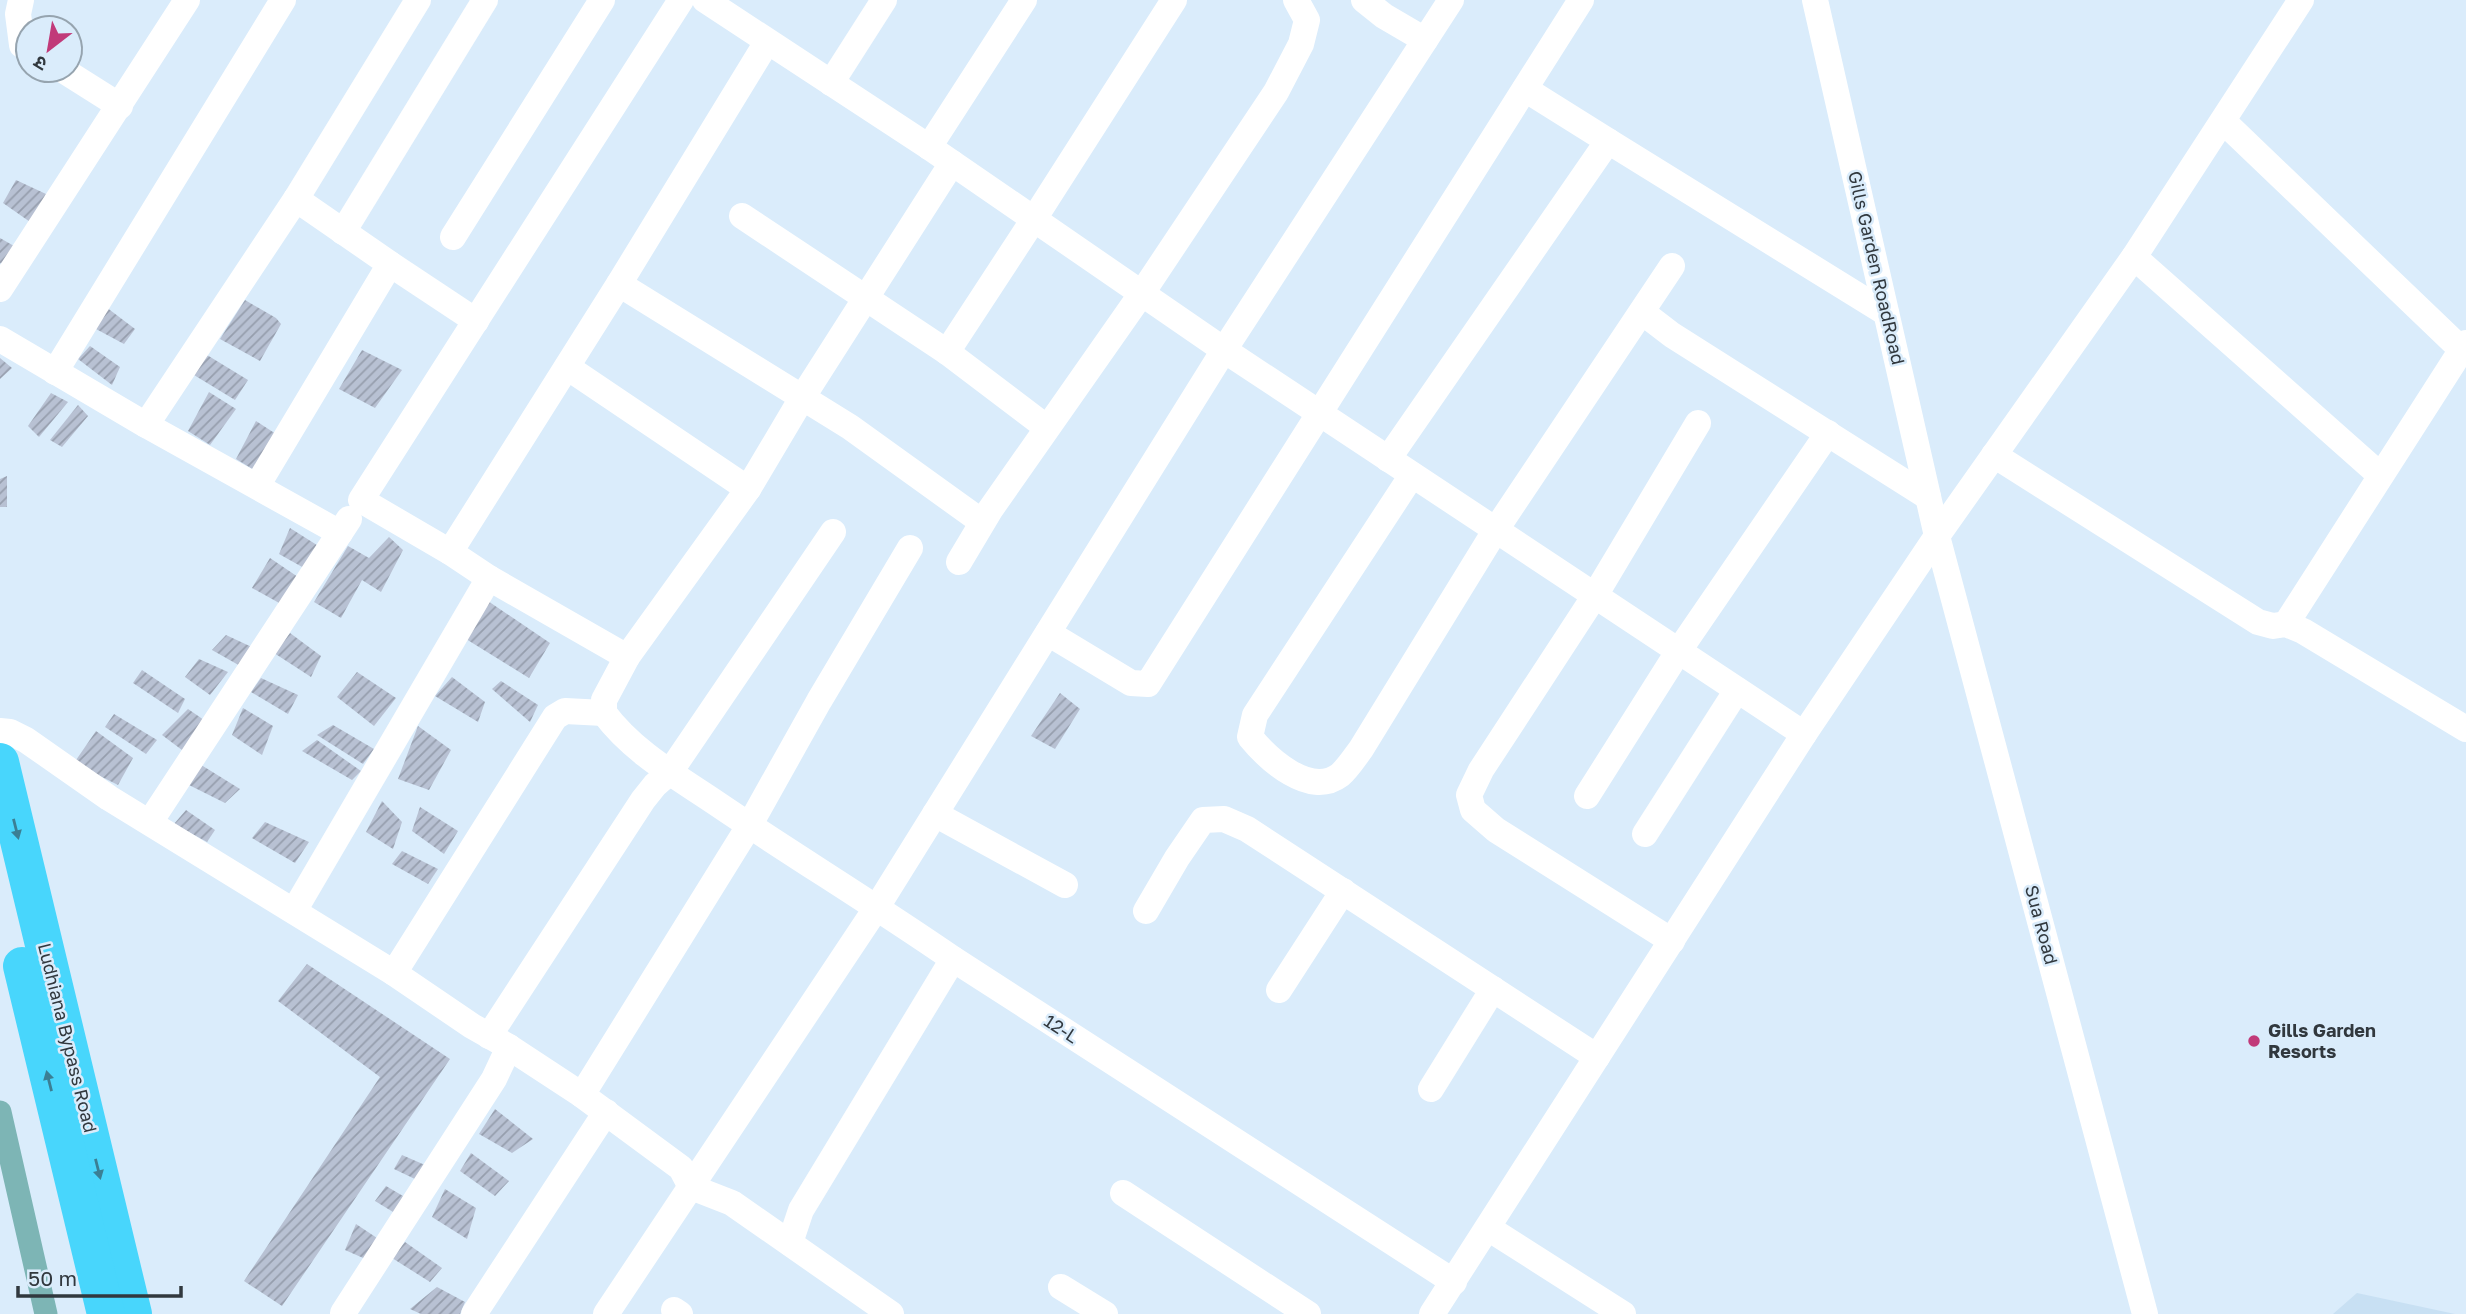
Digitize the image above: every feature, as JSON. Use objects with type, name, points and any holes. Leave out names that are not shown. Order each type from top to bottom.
[{"type":"highway","name":"Ludhiana Bypass Road","points":[[0,762],[134,1314]]},
{"type":"highway","name":"Ludhiana Bypass Road","points":[[0,876],[106,1314]]},
{"type":"street","points":[[0,289],[187,0]]},
{"type":"street","points":[[55,372],[282,0]]},
{"type":"street","points":[[146,425],[296,199],[418,0]]},
{"type":"street","points":[[343,232],[485,0]]},
{"type":"street","points":[[453,237],[602,0]]},
{"type":"street","points":[[150,822],[340,533],[681,0]]},
{"type":"street","points":[[705,0],[742,10],[767,42],[929,147],[1224,350],[1495,531],[1804,734]]},
{"type":"street","points":[[831,83],[884,0]]},
{"type":"street","points":[[929,147],[1024,0]]},
{"type":"street","points":[[947,352],[1174,0]]},
{"type":"street","points":[[959,562],[1046,427],[1142,293],[1276,92],[1301,44],[1307,20],[1296,0]]},
{"type":"street","points":[[1364,0],[1384,16],[1424,40]]},
{"type":"street","points":[[606,1314],[877,907],[1224,350],[1451,0]]},
{"type":"street","points":[[1048,634],[1131,683],[1148,684],[1581,0]]},
{"type":"street","name":"Gills Garden RoadRoad","points":[[1815,0],[1937,536]]},
{"type":"street","points":[[1432,1314],[1804,734],[1937,536],[2134,257],[2301,0]]},
{"type":"street","points":[[450,552],[767,42]]},
{"type":"street","points":[[84,83],[120,106]]},
{"type":"street","points":[[1525,89],[1886,313]]},
{"type":"street","points":[[2223,121],[2464,346],[2286,624]]},
{"type":"street","points":[[1388,459],[1608,141]]},
{"type":"street","points":[[394,972],[555,717],[565,711],[604,713],[604,700],[627,657],[748,489],[802,398],[952,163]]},
{"type":"street","points":[[296,199],[476,321]]},
{"type":"street","points":[[742,216],[947,352],[1046,427]]},
{"type":"street","points":[[2134,257],[2380,475]]},
{"type":"street","points":[[257,486],[390,264]]},
{"type":"street","points":[[1412,475],[1255,715],[1250,737],[1265,755],[1296,776],[1319,783],[1339,775],[1361,749],[1495,531],[1672,266]]},
{"type":"street","points":[[619,284],[850,427],[961,505],[982,523]]},
{"type":"street","points":[[1642,312],[1672,335],[1928,496]]},
{"type":"street","points":[[0,340],[340,533]]},
{"type":"street","points":[[567,367],[748,489]]},
{"type":"street","points":[[1672,941],[1496,830],[1473,810],[1469,795],[1481,770],[1594,597],[1699,423]]},
{"type":"street","points":[[1587,796],[1678,652],[1828,433]]},
{"type":"street","points":[[1994,455],[2258,621],[2273,626],[2286,624],[2303,631],[2466,729]]},
{"type":"street","points":[[361,500],[489,578],[627,657]]},
{"type":"street","points":[[343,1314],[495,1079],[499,1041],[643,800],[670,772],[833,532]]},
{"type":"street","name":"Sua Road","points":[[1937,536],[2145,1314]]},
{"type":"street","points":[[582,1095],[749,826],[818,701],[910,548]]},
{"type":"street","points":[[294,911],[489,578]]},
{"type":"street","points":[[1645,834],[1737,690]]},
{"type":"street","name":"12-L","points":[[604,713],[630,743],[749,826],[1454,1282]]},
{"type":"street","points":[[0,731],[10,732],[26,740],[109,798],[394,972],[582,1095],[681,1168],[691,1187],[732,1203],[891,1314]]},
{"type":"street","points":[[936,814],[1065,885]]},
{"type":"street","points":[[1146,911],[1203,820],[1224,819],[1247,829],[1597,1057]]},
{"type":"street","points":[[1279,990],[1343,891]]},
{"type":"street","points":[[790,1243],[802,1210],[953,959]]},
{"type":"street","points":[[1431,1088],[1493,989]]},
{"type":"street","points":[[474,1314],[606,1112]]},
{"type":"street","points":[[1122,1193],[1308,1314]]},
{"type":"street","points":[[1488,1228],[1623,1314]]},
{"type":"street","points":[[1061,1287],[1105,1314]]},
{"type":"shaded area","points":[[2357,1293],[2455,1314],[2333,1314]]},
{"type":"building","points":[[16,180],[46,194],[33,224],[3,203]]},
{"type":"building","points":[[0,238],[14,246],[3,265],[0,263]]},
{"type":"building","points":[[245,300],[276,318],[281,324],[260,361],[220,339]]},
{"type":"building","points":[[106,307],[135,329],[124,344],[96,329]]},
{"type":"building","points":[[90,346],[120,367],[112,385],[78,359]]},
{"type":"building","points":[[362,350],[402,370],[375,408],[339,389]]},
{"type":"building","points":[[207,355],[248,380],[235,400],[194,375]]},
{"type":"building","points":[[0,358],[12,368],[0,379]]},
{"type":"building","points":[[209,392],[236,409],[210,445],[188,431]]},
{"type":"building","points":[[51,393],[68,402],[39,437],[28,426]]},
{"type":"building","points":[[78,405],[88,416],[62,447],[50,440]]},
{"type":"building","points":[[256,421],[276,434],[254,470],[236,459]]},
{"type":"building","points":[[7,476],[7,507],[0,507],[0,479]]},
{"type":"building","points":[[290,528],[320,547],[304,568],[279,554]]},
{"type":"building","points":[[389,537],[403,550],[381,592],[362,580],[341,618],[314,602],[348,546],[369,558]]},
{"type":"building","points":[[270,558],[298,577],[281,604],[252,588]]},
{"type":"building","points":[[485,599],[550,643],[529,678],[466,639]]},
{"type":"building","points":[[290,633],[321,656],[311,677],[274,653]]},
{"type":"building","points":[[226,635],[256,649],[242,667],[212,650]]},
{"type":"building","points":[[199,659],[228,672],[210,695],[185,677]]},
{"type":"building","points":[[142,670],[185,699],[178,713],[133,683]]},
{"type":"building","points":[[357,672],[396,698],[374,726],[337,697]]},
{"type":"building","points":[[452,677],[485,702],[478,722],[435,696]]},
{"type":"building","points":[[261,678],[298,695],[288,714],[251,692]]},
{"type":"building","points":[[501,681],[538,705],[530,722],[492,689]]},
{"type":"building","points":[[1060,693],[1080,709],[1055,749],[1031,736]]},
{"type":"building","points":[[243,708],[273,726],[262,755],[232,735]]},
{"type":"building","points":[[188,709],[204,720],[186,753],[162,735]]},
{"type":"building","points":[[114,714],[157,740],[146,754],[105,727]]},
{"type":"building","points":[[333,725],[374,749],[363,764],[317,735]]},
{"type":"building","points":[[418,726],[451,750],[429,790],[398,779]]},
{"type":"building","points":[[96,731],[133,758],[118,785],[74,763]]},
{"type":"building","points":[[317,740],[361,771],[352,780],[302,751]]},
{"type":"building","points":[[198,763],[240,789],[225,803],[187,784]]},
{"type":"building","points":[[382,801],[402,822],[393,849],[366,832]]},
{"type":"building","points":[[420,807],[458,831],[444,854],[412,831]]},
{"type":"building","points":[[186,810],[215,830],[207,842],[174,824]]},
{"type":"building","points":[[265,822],[309,842],[295,863],[252,838]]},
{"type":"building","points":[[402,851],[438,869],[428,884],[392,864]]},
{"type":"building","points":[[307,964],[450,1059],[282,1306],[244,1281],[380,1077],[278,1001]]},
{"type":"building","points":[[495,1109],[533,1139],[512,1153],[479,1134]]},
{"type":"building","points":[[471,1153],[509,1181],[495,1196],[460,1171]]},
{"type":"building","points":[[402,1155],[425,1165],[417,1180],[394,1169]]},
{"type":"building","points":[[386,1186],[403,1196],[398,1215],[375,1201]]},
{"type":"building","points":[[445,1189],[476,1208],[467,1239],[432,1217]]},
{"type":"building","points":[[356,1224],[377,1238],[370,1261],[345,1250]]},
{"type":"building","points":[[405,1242],[442,1268],[430,1282],[392,1258]]},
{"type":"building","points":[[437,1287],[465,1302],[460,1314],[421,1314],[410,1309]]},
{"type":"waterway","points":[[0,1112],[46,1314]]},
{"type":"place","name":"Gills Garden Resorts","points":[[2254,1041]]}]
